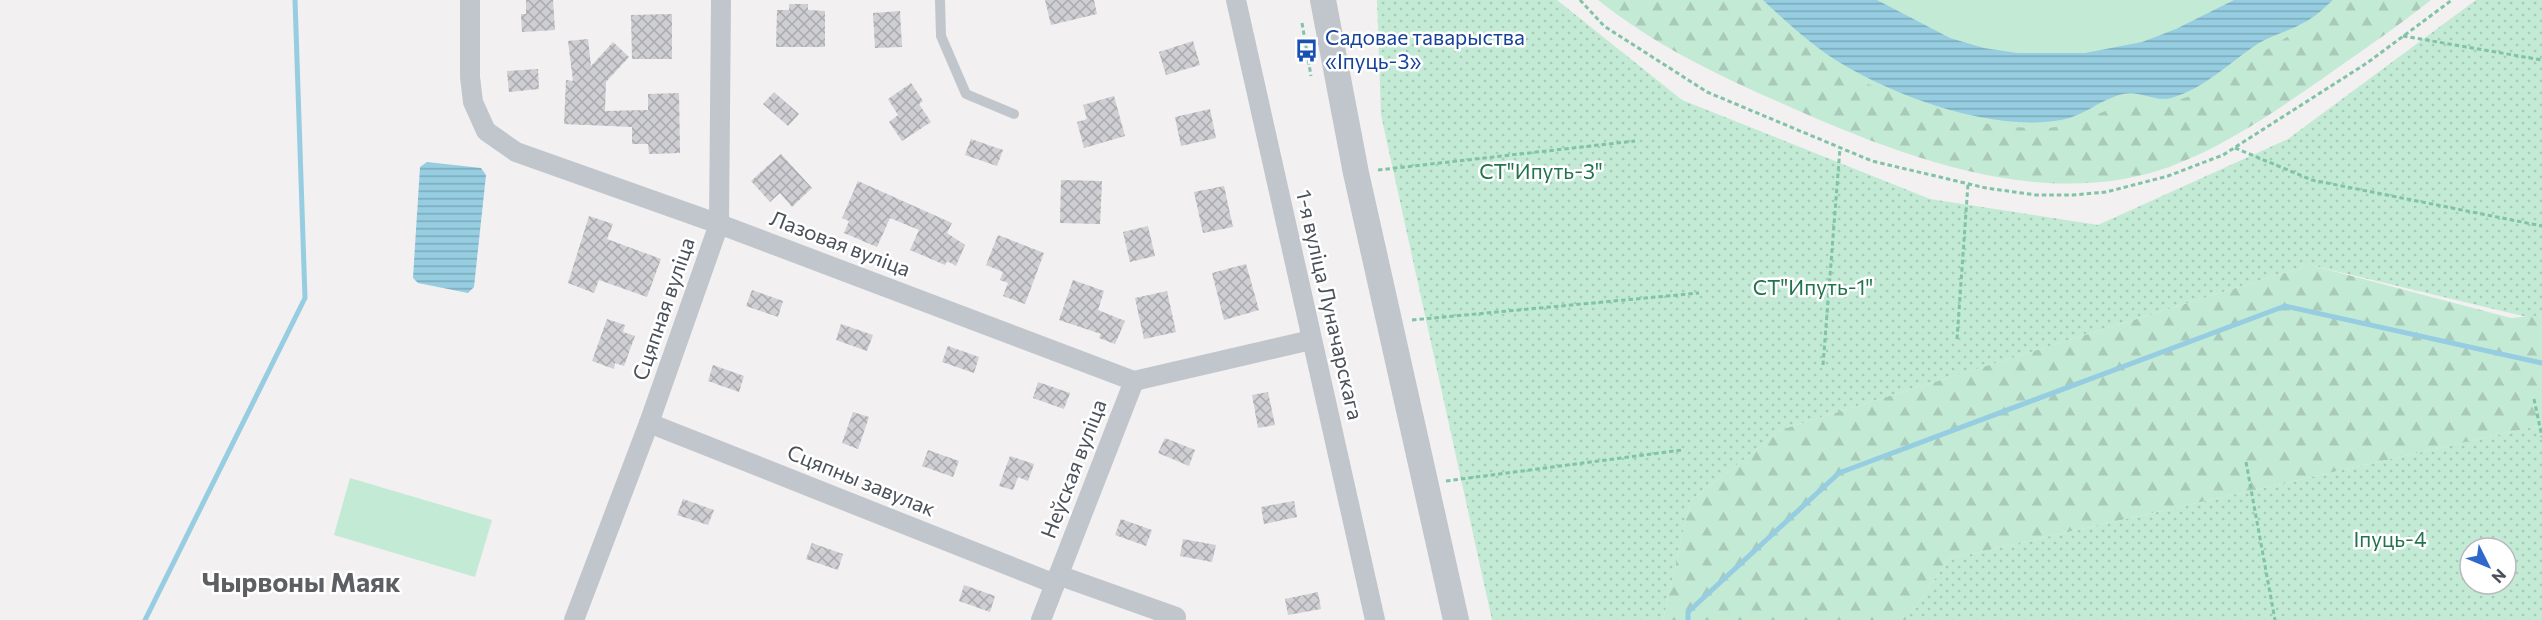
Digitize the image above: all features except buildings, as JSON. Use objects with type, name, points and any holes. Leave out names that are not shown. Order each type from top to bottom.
[{"type":"street","name":"Лазовая вуліца","points":[[470,0],[470,77],[473,102],[480,120],[493,137],[516,152],[719,224],[1134,381]]},
{"type":"street","name":"Сцяпная вуліца","points":[[574,620],[649,423],[719,224],[721,0]]},
{"type":"street","name":"1-я вуліца Луначарскага","points":[[1236,0],[1375,620]]},
{"type":"street","points":[[1323,0],[1356,173],[1456,620]]},
{"type":"street","points":[[1134,381],[1311,340]]},
{"type":"street","name":"Неўская вуліца","points":[[1041,620],[1134,381]]},
{"type":"street","name":"Сцяпны завулак","points":[[649,423],[1056,580]]},
{"type":"street","points":[[1056,580],[1176,617]]},
{"type":"lane","points":[[940,0],[941,36],[966,94],[1014,114]]},
{"type":"path","points":[[1580,0],[1604,26],[1707,92],[1872,161],[1968,184],[2036,195],[2106,192],[2168,176],[2223,155],[2367,63],[2452,0]]},
{"type":"path","points":[[1302,23],[1311,76]]},
{"type":"path","points":[[2403,36],[2542,60]]},
{"type":"path","points":[[1356,173],[1635,141]]},
{"type":"path","points":[[1823,365],[1840,148]]},
{"type":"path","points":[[2235,148],[2312,180],[2542,226]]},
{"type":"path","points":[[1957,339],[1968,184]]},
{"type":"path","points":[[1390,322],[1700,293]]},
{"type":"path","points":[[2534,399],[2542,437]]},
{"type":"path","points":[[1425,484],[1682,450]]},
{"type":"path","points":[[2246,462],[2275,620]]},
{"type":"green space","points":[[1377,0],[1557,0],[1682,100],[1930,199],[2098,225],[2288,139],[2476,0],[2542,0],[2542,315],[2527,317],[2310,265],[1783,429],[1690,501],[1663,620],[1492,620],[1381,115]]},
{"type":"green space","points":[[1598,0],[1754,0],[1804,46],[1862,82],[1971,120],[1998,126],[2044,129],[2072,124],[2121,105],[2135,103],[2161,106],[2193,95],[2347,0],[2431,0],[2286,104],[2209,149],[2169,167],[2120,180],[2070,184],[2020,180],[1970,171],[1920,158],[1871,141],[1708,69],[1640,31]]},
{"type":"green space","points":[[1639,0],[2381,0],[2211,125],[1977,159]]},
{"type":"green space","points":[[2310,265],[2511,318],[2542,315],[2542,425],[1949,559],[1906,620],[1663,620],[1690,501],[1783,429]]},
{"type":"green space","name":"Іпуць-4","points":[[2542,425],[2542,620],[1906,620],[1949,559]]},
{"type":"green space","points":[[350,478],[492,520],[475,577],[334,535]]},
{"type":"water","points":[[1763,0],[1877,0],[1950,38],[1984,48],[2017,53],[2085,53],[2142,42],[2176,29],[2234,0],[2333,0],[2309,20],[2259,43],[2206,81],[2183,94],[2165,99],[2123,94],[2069,118],[2033,122],[2002,121],[1970,115],[1906,95],[1876,82],[1825,53]]},
{"type":"water","points":[[427,162],[481,168],[486,175],[474,287],[468,293],[418,283],[413,278],[420,167]]},
{"type":"waterway","points":[[145,620],[305,298],[295,0]]},
{"type":"waterway","points":[[1688,620],[1688,612],[1839,473],[2285,306],[2542,363]]},
{"type":"place","name":"Садовае таварыства «Іпуць-3»","points":[[1307,50]]},
{"type":"district","name":"Чырвоны Маяк","points":[[301,583]]},
{"type":"park label","name":"СТ\"Ипуть-3\"","points":[[1541,172]]},
{"type":"park label","name":"СТ\"Ипуть-1\"","points":[[1813,288]]}]
